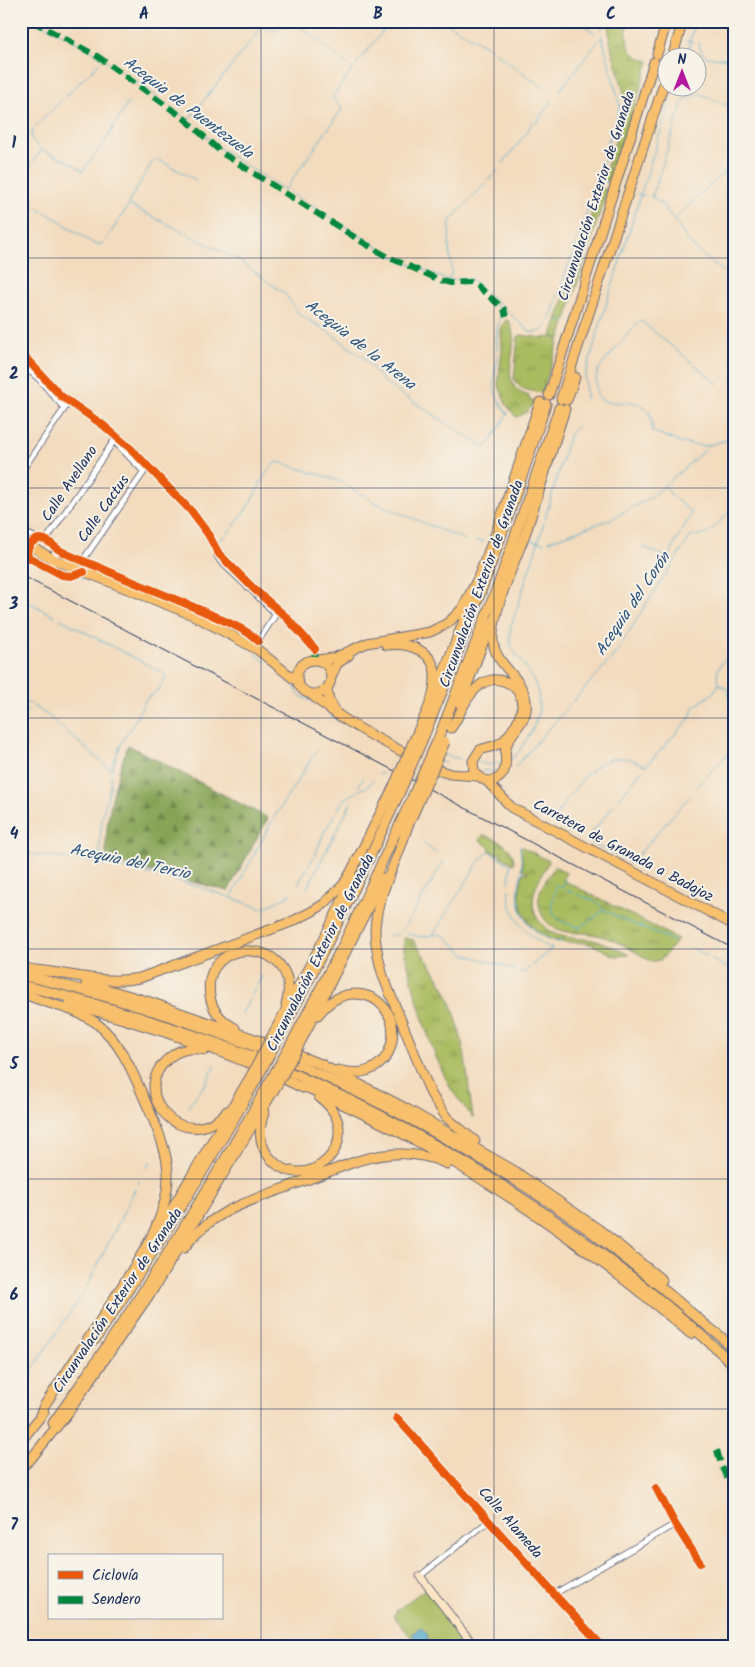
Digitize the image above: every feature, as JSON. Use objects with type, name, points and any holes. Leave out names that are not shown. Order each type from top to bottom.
[{"type":"highway","name":"Circunvalación Exterior de Granada","points":[[21,1441],[75,1368],[135,1281],[203,1173],[271,1074],[285,1049],[330,941],[368,865],[397,790],[473,616],[510,513],[560,346],[565,339],[668,21]]},
{"type":"highway","points":[[675,48],[683,21]]},
{"type":"highway","name":"Circunvalación Exterior de Granada","points":[[21,1468],[146,1288],[216,1176],[348,936],[416,799],[441,741],[563,404],[592,316],[592,306],[659,98]]},
{"type":"highway","points":[[430,703],[454,646],[544,398]]},
{"type":"highway","points":[[502,800],[501,786],[506,768],[505,758],[509,741],[524,719],[527,705],[520,685],[502,662],[494,647],[493,631],[563,404]]},
{"type":"highway","points":[[25,544],[57,555],[84,572],[195,616],[258,645],[297,680]]},
{"type":"highway","points":[[276,663],[292,667],[301,666],[309,661],[334,658],[367,643],[417,635],[440,628],[462,609],[478,580]]},
{"type":"highway","points":[[451,728],[495,612],[500,604]]},
{"type":"highway","points":[[338,714],[329,700],[327,689],[337,664],[358,651],[386,645],[409,645],[423,651],[433,665],[435,679],[422,733]]},
{"type":"highway","points":[[316,660],[328,668],[331,677]]},
{"type":"highway","points":[[301,666],[297,680],[302,690],[312,694],[372,736],[405,753]]},
{"type":"highway","points":[[441,741],[451,728],[470,695],[482,683],[496,679],[515,687],[521,699],[521,711],[515,724],[501,742],[491,748],[480,750],[474,756],[472,767],[477,776]]},
{"type":"highway","points":[[312,694],[318,694],[327,689]]},
{"type":"highway","points":[[491,748],[500,752],[505,758]]},
{"type":"highway","points":[[450,774],[462,770],[473,761]]},
{"type":"highway","points":[[438,770],[450,774],[477,776],[487,781],[495,780],[503,774]]},
{"type":"highway","name":"Carretera de Granada a Badajoz","points":[[487,781],[502,800],[512,808],[734,925]]},
{"type":"highway","points":[[35,970],[98,980],[126,981],[140,978],[292,922],[324,904],[343,885],[397,790]]},
{"type":"highway","points":[[416,799],[384,888],[376,918],[376,944],[383,976],[424,1079],[438,1106],[456,1126],[513,1170]]},
{"type":"highway","points":[[279,1024],[324,939],[380,822],[382,814]]},
{"type":"highway","points":[[309,1027],[406,831]]},
{"type":"highway","points":[[21,975],[124,1001],[261,1045],[223,1020],[213,1007],[210,999],[209,983],[215,969],[225,958],[233,953],[251,950],[267,954],[281,966],[287,980],[288,997],[279,1024],[285,1049],[358,1092],[440,1135],[519,1182],[613,1248],[719,1335]]},
{"type":"highway","points":[[21,967],[147,1000],[248,1036]]},
{"type":"highway","points":[[22,990],[103,1013],[225,1054]]},
{"type":"highway","points":[[22,990],[85,1001],[156,1022],[253,1061],[202,1049],[189,1049],[173,1054],[161,1066],[157,1073],[154,1089],[157,1104],[161,1111],[174,1122],[190,1128],[198,1128],[214,1123],[241,1094],[271,1074]]},
{"type":"highway","points":[[22,990],[71,1009],[106,1032],[128,1064],[155,1122],[166,1158],[168,1171],[167,1194],[158,1224],[139,1260]]},
{"type":"highway","points":[[285,1049],[309,1027],[331,1001],[346,995],[355,994],[365,996],[380,1003],[386,1010],[393,1025],[394,1033],[391,1049],[381,1063],[373,1069],[356,1073],[346,1073],[318,1064]]},
{"type":"highway","points":[[285,1049],[421,1116],[513,1170],[570,1208],[640,1261],[707,1321],[734,1350]]},
{"type":"highway","points":[[271,1074],[320,1097],[333,1110],[339,1124],[339,1140],[332,1156],[316,1168],[306,1171],[287,1170],[278,1166],[265,1152],[262,1144],[261,1127],[270,1099],[271,1074]]},
{"type":"highway","points":[[271,1074],[352,1101],[458,1157],[567,1227],[622,1268],[693,1327],[734,1365]]},
{"type":"highway","points":[[298,1086],[308,1088],[350,1107],[436,1152],[507,1196],[576,1243],[630,1284],[734,1369]]},
{"type":"highway","points":[[40,1415],[182,1194],[241,1094]]},
{"type":"highway","points":[[21,1468],[30,1460],[67,1414],[154,1288],[270,1099]]},
{"type":"highway","points":[[154,1288],[197,1232],[220,1214],[235,1206],[375,1156],[392,1153],[424,1155],[453,1167],[522,1207]]},
{"type":"street","points":[[21,364],[38,378],[64,408]]},
{"type":"street","points":[[22,471],[69,402]]},
{"type":"street","name":"Calle Cactus","points":[[84,560],[144,472],[114,441]]},
{"type":"street","name":"Calle Avellano","points":[[46,540],[114,441]]},
{"type":"street","points":[[21,531],[46,540],[53,546],[57,555]]},
{"type":"street","points":[[28,557],[25,544],[39,539]]},
{"type":"street","points":[[21,554],[62,575],[71,576],[84,572]]},
{"type":"street","points":[[57,555],[84,560],[139,585],[176,599],[231,624],[258,645],[276,614],[221,562],[217,556],[219,554]]},
{"type":"street","points":[[47,568],[57,555]]},
{"type":"street","name":"Calle Alameda","points":[[397,1418],[602,1646]]},
{"type":"street","points":[[656,1488],[675,1524],[700,1563]]},
{"type":"street","points":[[474,1646],[420,1576],[490,1520]]},
{"type":"street","points":[[554,1594],[675,1524]]},
{"type":"green space","points":[[609,21],[627,21],[627,42],[629,47],[636,55],[649,61],[610,182],[603,179],[626,107],[625,96],[613,54]]},
{"type":"green space","points":[[600,187],[607,190],[560,339],[552,336]]},
{"type":"green space","points":[[506,320],[509,321],[513,332],[510,375],[512,383],[518,391],[535,401],[532,407],[516,417],[506,404],[498,383],[502,350],[501,332]]},
{"type":"green space","points":[[521,335],[541,338],[552,337],[559,340],[542,393],[523,388],[514,379],[518,337]]},
{"type":"green space","points":[[128,745],[268,818],[228,891],[107,860],[106,833],[108,818],[119,772]]},
{"type":"green space","points":[[483,835],[504,845],[512,853],[514,864],[500,856],[501,853],[499,852],[497,855],[489,850],[490,848],[480,840]]},
{"type":"green space","points":[[522,847],[549,861],[535,889],[533,904],[538,919],[543,926],[559,936],[598,941],[629,955],[617,956],[589,944],[565,943],[550,939],[532,926],[525,917],[521,906],[521,884],[524,872],[527,874],[528,872],[522,869],[520,849]]},
{"type":"green space","points":[[555,866],[566,873],[563,880],[678,939],[662,959],[652,962],[608,938],[556,929],[542,915],[539,903],[542,886]]},
{"type":"green space","points":[[404,938],[413,940],[437,975],[449,998],[462,1042],[473,1118],[452,1091],[435,1054],[413,985],[404,950]]},
{"type":"green space","points":[[425,1589],[469,1646],[418,1646],[393,1615]]},
{"type":"water","points":[[420,1627],[426,1632],[428,1640],[423,1644],[419,1644],[412,1634]]},
{"type":"waterway","name":"Acequia de Puentezuela","points":[[36,21],[88,48],[188,120],[223,151],[285,190],[342,109],[332,97],[354,68]]},
{"type":"waterway","points":[[249,21],[272,31],[282,29],[293,22]]},
{"type":"waterway","points":[[294,21],[348,65]]},
{"type":"waterway","points":[[356,65],[391,21]]},
{"type":"waterway","points":[[443,21],[486,46],[549,92]]},
{"type":"waterway","points":[[578,21],[595,33]]},
{"type":"waterway","points":[[601,30],[603,21]]},
{"type":"waterway","points":[[690,48],[689,44],[696,21]]},
{"type":"waterway","points":[[189,119],[263,26]]},
{"type":"waterway","points":[[598,177],[620,106],[602,36]]},
{"type":"waterway","points":[[560,90],[601,38]]},
{"type":"waterway","points":[[686,40],[693,42]]},
{"type":"waterway","points":[[699,43],[701,51],[706,57],[734,59]]},
{"type":"waterway","name":"Acequia de Puentezuela","points":[[21,178],[42,150],[31,136],[33,129],[100,62]]},
{"type":"waterway","points":[[652,197],[682,104],[687,98],[701,94],[734,108]]},
{"type":"waterway","points":[[586,398],[585,376],[671,98]]},
{"type":"waterway","points":[[536,123],[552,100]]},
{"type":"waterway","points":[[42,150],[70,162],[83,171],[104,143],[128,103]]},
{"type":"waterway","points":[[503,163],[528,131],[533,121]]},
{"type":"waterway","points":[[129,204],[153,161],[159,160],[196,180]]},
{"type":"waterway","points":[[675,219],[715,180],[734,165]]},
{"type":"waterway","points":[[448,279],[452,273],[449,246],[450,221],[498,170]]},
{"type":"waterway","name":"Acequia de Puentezuela","points":[[289,192],[393,256],[447,280],[469,279],[475,282],[530,332],[538,332],[544,328],[551,316],[598,180]]},
{"type":"waterway","points":[[637,194],[645,196]]},
{"type":"waterway","points":[[650,195],[663,205],[692,246],[734,280]]},
{"type":"waterway","name":"Acequia de la Arena","points":[[21,199],[60,221],[94,244],[103,244],[129,205],[237,259],[285,294],[299,314],[326,330],[364,358],[386,384],[486,448],[508,414],[496,394],[494,382],[497,357],[497,330],[500,315],[499,310],[491,301]]},
{"type":"waterway","points":[[558,320],[565,323]]},
{"type":"waterway","points":[[718,384],[641,321],[639,321],[598,370],[596,378],[598,395],[602,400],[635,403],[643,406],[650,414],[652,431],[681,443],[705,446],[734,438]]},
{"type":"waterway","points":[[512,759],[533,728],[539,702],[536,685],[511,644],[511,626],[539,540],[568,439],[579,425]]},
{"type":"waterway","points":[[549,541],[611,519],[651,497],[705,450]]},
{"type":"waterway","points":[[218,542],[238,521],[257,492],[267,472],[278,462],[337,480],[376,503],[465,540]]},
{"type":"waterway","points":[[643,547],[669,558],[676,541],[692,513],[672,496],[665,487]]},
{"type":"waterway","name":"Acequia del Corón","points":[[515,767],[616,653],[691,536],[707,534],[734,508]]},
{"type":"waterway","points":[[476,541],[484,541]]},
{"type":"waterway","points":[[532,541],[544,543]]},
{"type":"waterway","points":[[30,552],[49,563]]},
{"type":"waterway","points":[[55,566],[71,574]]},
{"type":"waterway","points":[[78,577],[90,580],[216,632]]},
{"type":"waterway","points":[[21,598],[55,616]]},
{"type":"waterway","points":[[33,706],[46,714],[111,770],[122,741],[146,699],[158,690],[166,677],[165,674],[60,619]]},
{"type":"waterway","points":[[551,819],[554,818],[591,770],[603,762],[615,758],[630,759],[646,766],[689,719],[694,707],[712,694],[719,684],[718,669],[734,650]]},
{"type":"waterway","points":[[255,653],[267,663]]},
{"type":"waterway","points":[[292,683],[300,696],[312,701]]},
{"type":"waterway","points":[[719,684],[727,689],[734,710]]},
{"type":"waterway","points":[[21,700],[30,704]]},
{"type":"waterway","points":[[21,720],[28,710]]},
{"type":"waterway","points":[[329,714],[337,720]]},
{"type":"waterway","points":[[696,788],[734,747]]},
{"type":"waterway","points":[[232,896],[272,821],[317,750]]},
{"type":"waterway","points":[[444,755],[460,759]]},
{"type":"waterway","name":"Acequia del Corón","points":[[439,762],[446,763]]},
{"type":"waterway","points":[[477,762],[489,765],[500,762]]},
{"type":"waterway","points":[[642,770],[586,840],[631,863],[689,797]]},
{"type":"waterway","name":"Acequia del Corón","points":[[482,771],[495,771]]},
{"type":"waterway","points":[[101,863],[101,830],[110,789],[111,775]]},
{"type":"waterway","points":[[358,787],[363,779]]},
{"type":"waterway","name":"Acequia del Corón","points":[[298,884],[315,855],[324,832],[345,798],[368,786],[373,780]]},
{"type":"waterway","points":[[307,888],[351,803]]},
{"type":"waterway","points":[[423,843],[436,853]]},
{"type":"waterway","points":[[520,846],[521,869]]},
{"type":"waterway","points":[[433,935],[477,864],[489,851],[511,865],[509,882]]},
{"type":"waterway","name":"Acequia del Tercio","points":[[21,853],[101,863],[142,872],[203,888],[262,909],[291,894]]},
{"type":"waterway","points":[[401,930],[406,925],[443,862]]},
{"type":"waterway","points":[[523,870],[518,894],[523,915],[528,924],[546,937],[558,942],[563,940]]},
{"type":"waterway","points":[[555,885],[562,888],[565,880]]},
{"type":"waterway","points":[[557,886],[552,903],[554,914],[563,922],[580,927]]},
{"type":"waterway","points":[[509,890],[512,909],[516,918],[527,932],[551,949]]},
{"type":"waterway","points":[[567,890],[572,892]]},
{"type":"waterway","points":[[577,894],[597,902],[604,910],[624,920],[674,941]]},
{"type":"waterway","points":[[578,929],[604,910]]},
{"type":"waterway","points":[[406,933],[421,937],[440,934],[445,936],[464,954],[514,969]]},
{"type":"waterway","points":[[388,936],[399,934]]},
{"type":"waterway","points":[[518,971],[523,973],[552,948]]},
{"type":"waterway","points":[[692,948],[707,956]]},
{"type":"waterway","points":[[712,959],[729,969]]},
{"type":"waterway","points":[[241,1015],[262,976]]},
{"type":"waterway","points":[[188,1107],[206,1083],[215,1066]]},
{"type":"waterway","points":[[145,1169],[151,1161]]},
{"type":"waterway","points":[[87,1287],[135,1189]]},
{"type":"waterway","points":[[21,1386],[84,1292]]},
{"type":"railway","points":[[21,575],[734,949]]},
{"type":"marked path","points":[[32,21],[97,56],[185,119],[222,153],[364,243],[388,257],[440,280],[450,283],[470,282],[504,309],[506,317]]},
{"type":"marked path","points":[[312,645],[315,649],[314,660]]},
{"type":"marked path","points":[[717,1450],[721,1465],[734,1493]]},
{"type":"cycle path","points":[[21,353],[61,396],[103,425],[131,449],[191,511],[208,534],[219,554],[255,590],[285,616],[315,649]]},
{"type":"cycle path","points":[[84,572],[71,576],[62,575],[28,557],[29,546],[34,541],[45,540],[71,556],[230,624],[248,633],[258,641]]},
{"type":"cycle path","points":[[397,1418],[602,1646]]},
{"type":"cycle path","points":[[656,1488],[675,1524],[700,1563]]}]
